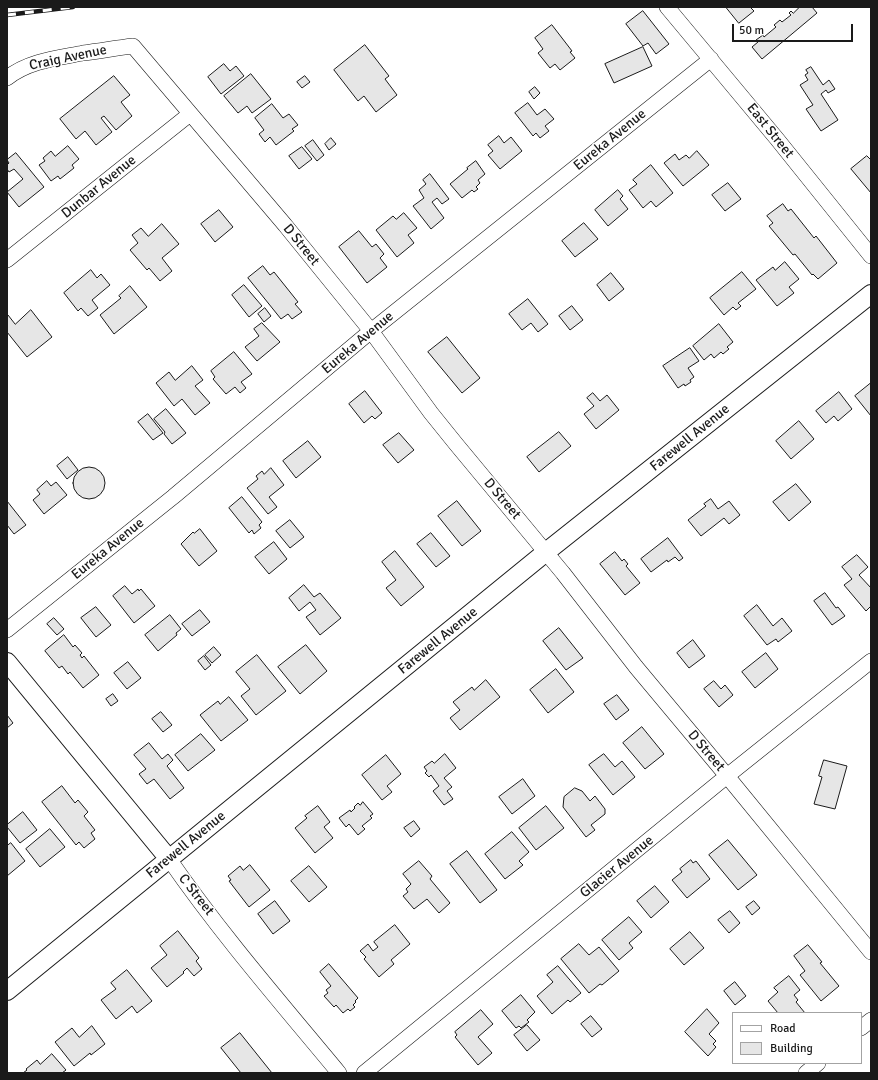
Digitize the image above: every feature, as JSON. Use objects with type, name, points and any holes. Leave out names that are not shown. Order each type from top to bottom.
[{"type":"street","name":"East Street","points":[[667,7],[871,256]]},
{"type":"street","name":"Craig Avenue","points":[[7,78],[30,65],[52,59],[133,46]]},
{"type":"street","name":"D Street","points":[[133,46],[285,225],[371,331],[451,438],[546,552],[636,667],[728,776],[871,952]]},
{"type":"street","name":"Eureka Avenue","points":[[7,630],[173,497],[371,331],[711,59]]},
{"type":"street","name":"Dunbar Avenue","points":[[7,260],[190,114]]},
{"type":"street","name":"Farewell Avenue","points":[[7,991],[546,552],[871,294]]},
{"type":"street","name":"Glacier Avenue","points":[[364,1073],[871,661]]},
{"type":"street","name":"C Street","points":[[7,662],[169,859],[260,977],[339,1073]]},
{"type":"street","points":[[862,1027],[871,1020]]},
{"type":"street","points":[[806,1073],[817,1064]]},
{"type":"building","points":[[726,7],[750,7],[754,11],[739,23]]},
{"type":"building","points":[[800,7],[812,7],[817,13],[762,59],[752,47],[758,42],[756,40],[763,35],[764,37],[776,27],[774,25],[780,20],[782,22],[791,15],[789,13],[791,11],[793,13]]},
{"type":"building","points":[[643,11],[669,44],[656,54],[648,43],[643,46],[626,24]]},
{"type":"building","points":[[552,25],[572,51],[570,52],[575,58],[560,70],[555,64],[550,68],[538,53],[543,49],[535,38]]},
{"type":"building","points":[[365,45],[389,76],[385,79],[397,95],[376,112],[364,96],[358,101],[334,70]]},
{"type":"building","points":[[643,47],[652,66],[614,83],[605,64]]},
{"type":"building","points":[[224,64],[230,71],[236,66],[244,76],[221,94],[208,77]]},
{"type":"building","points":[[811,67],[823,85],[829,80],[835,89],[828,93],[826,90],[821,94],[838,120],[821,131],[806,109],[813,105],[800,85],[808,80],[805,75],[808,73],[806,70]]},
{"type":"building","points":[[251,74],[271,99],[252,113],[247,106],[238,113],[224,96]]},
{"type":"building","points":[[114,76],[130,95],[121,102],[132,116],[116,130],[104,116],[101,118],[112,132],[96,145],[85,131],[76,139],[60,119]]},
{"type":"building","points":[[305,76],[310,82],[302,88],[297,82]]},
{"type":"building","points":[[535,87],[540,93],[534,99],[529,92]]},
{"type":"building","points":[[528,103],[537,115],[545,109],[554,119],[545,126],[549,131],[540,138],[536,133],[533,136],[515,113]]},
{"type":"building","points":[[272,104],[283,118],[289,114],[298,125],[292,129],[294,131],[276,145],[270,137],[265,142],[259,134],[264,130],[255,118]]},
{"type":"building","points":[[499,136],[504,143],[511,137],[522,151],[500,169],[488,155],[493,151],[488,145]]},
{"type":"building","points":[[331,138],[336,144],[329,150],[325,144]]},
{"type":"building","points":[[313,140],[324,155],[317,161],[305,146]]},
{"type":"building","points":[[68,146],[79,159],[72,165],[74,168],[60,179],[58,176],[51,181],[39,165],[45,161],[43,158],[51,151],[55,156]]},
{"type":"building","points":[[302,147],[312,159],[299,169],[289,156]]},
{"type":"building","points":[[697,151],[709,165],[683,186],[664,163],[675,154],[679,160],[686,155],[689,158]]},
{"type":"building","points":[[16,153],[44,187],[19,207],[7,192],[23,179],[14,169],[9,172],[7,169],[7,165],[9,163],[7,160]]},
{"type":"building","points":[[867,156],[871,160],[871,193],[851,169]]},
{"type":"building","points":[[476,161],[485,174],[478,180],[480,183],[476,187],[478,189],[474,192],[472,190],[462,198],[450,184]]},
{"type":"building","points":[[651,165],[673,193],[656,207],[651,201],[643,208],[629,190],[637,184],[633,180]]},
{"type":"building","points":[[430,174],[449,199],[442,204],[437,198],[432,202],[444,218],[431,229],[413,206],[424,198],[419,190],[426,184],[423,180]]},
{"type":"building","points":[[728,183],[741,199],[725,211],[712,195]]},
{"type":"building","points":[[618,190],[623,196],[620,199],[628,209],[608,226],[595,210]]},
{"type":"building","points":[[783,204],[788,211],[791,209],[814,238],[816,236],[837,263],[818,279],[813,274],[812,275],[795,254],[793,255],[769,226],[773,223],[767,216]]},
{"type":"building","points":[[219,210],[233,227],[215,242],[201,224]]},
{"type":"building","points":[[404,213],[417,228],[408,235],[414,243],[397,257],[376,230],[393,216],[396,219]]},
{"type":"building","points":[[584,223],[598,239],[575,257],[562,241]]},
{"type":"building","points":[[162,224],[179,244],[162,258],[172,271],[160,281],[149,268],[147,270],[130,250],[138,243],[132,235],[141,228],[148,236]]},
{"type":"building","points":[[359,231],[372,247],[376,244],[384,254],[380,258],[387,267],[367,283],[339,247]]},
{"type":"building","points":[[785,262],[799,279],[789,287],[794,293],[777,306],[756,280],[773,267],[775,270]]},
{"type":"building","points":[[263,266],[270,275],[274,272],[298,302],[295,304],[302,312],[292,319],[288,314],[281,319],[248,278]]},
{"type":"building","points":[[91,270],[97,278],[101,274],[110,285],[92,300],[98,308],[88,316],[81,308],[78,311],[64,293]]},
{"type":"building","points":[[742,272],[756,289],[738,303],[741,306],[736,310],[733,307],[724,315],[710,298]]},
{"type":"building","points":[[611,273],[624,289],[609,301],[597,285]]},
{"type":"building","points":[[244,285],[262,306],[249,317],[232,295]]},
{"type":"building","points":[[130,286],[147,307],[114,334],[100,315],[121,298],[119,296]]},
{"type":"building","points":[[528,299],[548,324],[538,332],[531,323],[522,330],[509,314]]},
{"type":"building","points":[[572,306],[583,320],[570,330],[559,316]]},
{"type":"building","points":[[265,308],[271,316],[264,322],[258,314]]},
{"type":"building","points":[[31,310],[52,337],[27,357],[7,332],[7,316],[8,315],[15,324]]},
{"type":"building","points":[[262,323],[280,342],[257,361],[245,347],[259,336],[254,329]]},
{"type":"building","points":[[719,324],[733,342],[727,347],[729,349],[723,354],[721,352],[714,358],[711,354],[704,360],[693,346]]},
{"type":"building","points":[[447,337],[480,378],[462,393],[428,352]]},
{"type":"building","points":[[690,348],[699,361],[688,368],[694,377],[690,380],[691,382],[678,388],[663,366]]},
{"type":"building","points":[[234,352],[252,374],[241,382],[246,388],[240,393],[235,387],[226,394],[213,379],[215,377],[211,371]]},
{"type":"building","points":[[192,366],[203,380],[195,386],[210,403],[195,415],[182,399],[174,406],[156,383],[169,372],[175,380]]},
{"type":"building","points":[[871,383],[871,416],[855,396]]},
{"type":"building","points":[[365,391],[382,413],[375,419],[372,416],[364,423],[349,404]]},
{"type":"building","points":[[839,392],[852,409],[838,421],[834,416],[826,423],[816,411]]},
{"type":"building","points":[[593,393],[600,401],[607,395],[619,410],[596,429],[584,414],[594,406],[587,398]]},
{"type":"building","points":[[166,409],[186,433],[172,444],[164,434],[165,432],[154,419]]},
{"type":"building","points":[[148,414],[163,433],[153,440],[138,422]]},
{"type":"building","points":[[799,421],[814,439],[791,459],[776,441]]},
{"type":"building","points":[[559,432],[571,446],[539,472],[527,457]]},
{"type":"building","points":[[399,433],[414,450],[398,463],[383,445]]},
{"type":"building","points":[[308,441],[321,457],[296,478],[283,461]]},
{"type":"building","points":[[68,457],[78,470],[67,479],[57,466]]},
{"type":"building","points":[[89,467],[95,468],[102,474],[105,483],[104,489],[98,496],[89,499],[83,498],[76,492],[73,483],[74,477],[80,470]]},
{"type":"building","points":[[271,468],[284,485],[269,497],[277,507],[268,514],[247,488],[258,479],[256,476],[262,471],[264,474]]},
{"type":"building","points":[[47,481],[51,486],[56,482],[67,495],[44,514],[33,500],[40,494],[37,490]]},
{"type":"building","points":[[796,484],[811,502],[789,521],[773,502]]},
{"type":"building","points":[[242,497],[262,522],[259,525],[261,528],[254,534],[252,530],[249,533],[229,508]]},
{"type":"building","points":[[711,499],[718,509],[729,501],[740,515],[729,524],[724,518],[701,536],[688,520],[706,506],[704,504]]},
{"type":"building","points":[[7,501],[26,525],[14,534],[7,525]]},
{"type":"building","points":[[457,501],[481,531],[462,546],[438,516]]},
{"type":"building","points":[[290,520],[304,537],[290,548],[276,531]]},
{"type":"building","points":[[200,529],[217,551],[199,566],[181,544],[193,532],[194,533]]},
{"type":"building","points":[[431,533],[450,556],[436,567],[417,544]]},
{"type":"building","points":[[668,538],[683,558],[679,561],[675,557],[668,562],[667,560],[651,572],[641,559]]},
{"type":"building","points":[[274,542],[287,559],[269,574],[255,557]]},
{"type":"building","points":[[395,551],[424,587],[401,606],[386,588],[396,580],[382,562]]},
{"type":"building","points":[[615,552],[622,561],[624,559],[628,564],[626,566],[640,583],[625,595],[600,564]]},
{"type":"building","points":[[857,555],[868,567],[859,575],[871,588],[871,606],[866,611],[844,585],[852,579],[842,567]]},
{"type":"building","points":[[304,585],[314,597],[320,593],[341,618],[320,635],[306,617],[316,610],[310,602],[299,611],[289,598]]},
{"type":"building","points":[[125,586],[132,594],[138,589],[139,591],[141,589],[155,606],[134,623],[113,596]]},
{"type":"building","points":[[825,593],[836,608],[838,607],[845,616],[832,625],[814,601]]},
{"type":"building","points":[[757,605],[773,626],[782,618],[792,631],[778,642],[776,639],[767,645],[744,616]]},
{"type":"building","points":[[96,607],[111,625],[96,637],[81,618]]},
{"type":"building","points":[[200,610],[210,622],[192,636],[182,624]]},
{"type":"building","points":[[170,615],[181,629],[176,633],[177,635],[158,651],[145,635]]},
{"type":"building","points":[[54,618],[64,629],[57,635],[47,624]]},
{"type":"building","points":[[559,628],[583,658],[566,670],[543,641]]},
{"type":"building","points":[[64,635],[73,647],[75,645],[82,653],[80,655],[82,658],[84,656],[99,675],[83,688],[70,672],[68,674],[62,666],[59,668],[45,651]]},
{"type":"building","points":[[693,640],[705,656],[689,668],[677,653]]},
{"type":"building","points":[[306,645],[327,671],[300,694],[278,667]]},
{"type":"building","points":[[214,647],[221,655],[212,663],[205,655]]},
{"type":"building","points":[[766,653],[778,669],[755,688],[742,672]]},
{"type":"building","points":[[257,655],[286,691],[256,715],[241,696],[250,689],[236,672]]},
{"type":"building","points":[[204,656],[211,665],[205,670],[198,661]]},
{"type":"building","points":[[128,662],[141,678],[127,689],[114,673]]},
{"type":"building","points":[[556,669],[574,692],[548,713],[530,690]]},
{"type":"building","points":[[486,680],[500,697],[460,730],[450,718],[460,710],[453,702],[472,687],[474,690]]},
{"type":"building","points":[[714,681],[721,689],[725,685],[733,695],[719,707],[704,689]]},
{"type":"building","points":[[113,694],[118,701],[111,706],[106,699]]},
{"type":"building","points":[[617,695],[629,710],[616,720],[604,704]]},
{"type":"building","points":[[229,697],[248,720],[221,741],[200,715],[218,701],[220,704]]},
{"type":"building","points":[[161,712],[172,725],[163,732],[152,719]]},
{"type":"building","points":[[7,715],[13,723],[7,728]]},
{"type":"building","points":[[642,727],[664,754],[645,769],[623,743]]},
{"type":"building","points":[[201,734],[215,750],[188,771],[175,755]]},
{"type":"building","points":[[149,743],[162,759],[168,754],[173,760],[167,766],[184,788],[170,799],[154,779],[147,784],[139,774],[146,769],[134,755]]},
{"type":"building","points":[[445,754],[456,768],[444,778],[452,787],[447,791],[453,799],[444,805],[433,791],[439,786],[431,775],[429,777],[425,773],[427,771],[424,767],[432,761],[434,763]]},
{"type":"building","points":[[604,754],[615,767],[622,761],[635,777],[613,795],[589,765]]},
{"type":"building","points":[[386,755],[401,774],[387,786],[392,792],[382,800],[362,775]]},
{"type":"building","points":[[824,760],[847,766],[835,809],[814,804],[822,777],[819,776]]},
{"type":"building","points":[[523,779],[535,796],[512,814],[499,797]]},
{"type":"building","points":[[62,786],[75,803],[78,800],[88,812],[84,816],[95,830],[91,833],[95,839],[84,848],[79,842],[76,845],[42,802]]},
{"type":"building","points":[[575,788],[582,791],[590,801],[595,796],[605,809],[605,814],[591,825],[595,830],[586,837],[563,807],[564,797]]},
{"type":"building","points":[[363,802],[373,814],[370,816],[372,818],[362,826],[365,829],[358,835],[349,824],[346,827],[339,818],[350,810],[351,812],[358,803],[360,805]]},
{"type":"building","points":[[318,806],[330,822],[324,827],[333,838],[315,853],[295,828],[307,818],[305,816]]},
{"type":"building","points":[[546,806],[564,828],[536,850],[519,828]]},
{"type":"building","points":[[23,812],[37,830],[20,843],[7,825]]},
{"type":"building","points":[[414,821],[420,829],[411,837],[404,828]]},
{"type":"building","points":[[50,829],[65,847],[40,867],[26,849]]},
{"type":"building","points":[[512,832],[529,852],[519,861],[523,865],[505,879],[485,854]]},
{"type":"building","points":[[728,840],[757,875],[738,890],[709,855]]},
{"type":"building","points":[[11,843],[25,861],[7,876],[7,846]]},
{"type":"building","points":[[467,851],[497,890],[480,903],[450,864]]},
{"type":"building","points":[[691,860],[693,863],[696,861],[710,879],[687,898],[672,880],[682,872],[680,869]]},
{"type":"building","points":[[419,861],[432,876],[430,879],[450,903],[439,913],[427,899],[414,909],[403,896],[408,892],[406,889],[411,884],[403,874]]},
{"type":"building","points":[[250,865],[270,890],[249,907],[229,881],[231,880],[228,876],[240,866],[243,870]]},
{"type":"building","points":[[309,866],[327,887],[309,902],[291,881]]},
{"type":"building","points":[[655,886],[669,902],[651,918],[637,901]]},
{"type":"building","points":[[275,901],[290,921],[273,934],[258,914]]},
{"type":"building","points":[[754,901],[760,908],[752,915],[746,907]]},
{"type":"building","points":[[730,911],[740,923],[729,933],[718,920]]},
{"type":"building","points":[[629,917],[642,932],[629,943],[633,948],[619,960],[602,940]]},
{"type":"building","points":[[395,925],[410,944],[391,960],[394,964],[379,977],[364,959],[366,957],[360,951],[368,944],[373,951],[378,947],[374,942]]},
{"type":"building","points":[[178,931],[199,958],[196,961],[202,969],[194,976],[187,968],[183,972],[184,973],[167,987],[151,968],[167,955],[160,946]]},
{"type":"building","points":[[690,932],[704,948],[684,965],[670,949]]},
{"type":"building","points":[[579,944],[589,955],[599,947],[619,971],[602,985],[600,984],[589,993],[561,959]]},
{"type":"building","points":[[808,945],[822,962],[820,963],[839,986],[821,1001],[800,975],[805,971],[794,956]]},
{"type":"building","points":[[329,964],[358,998],[353,1005],[355,1007],[350,1011],[348,1009],[343,1013],[336,1005],[334,1007],[324,996],[328,993],[326,990],[331,986],[320,972]]},
{"type":"building","points":[[558,966],[581,993],[570,1002],[568,1000],[552,1014],[537,996],[553,982],[547,975]]},
{"type":"building","points":[[127,970],[152,1001],[137,1013],[132,1006],[116,1019],[101,1000],[116,989],[111,983]]},
{"type":"building","points":[[789,976],[800,990],[794,995],[798,1000],[796,1002],[804,1012],[777,1012],[768,1001],[778,992],[774,988]]},
{"type":"building","points":[[735,982],[746,996],[735,1005],[724,991]]},
{"type":"building","points":[[521,995],[535,1012],[527,1020],[529,1022],[521,1028],[519,1026],[516,1028],[502,1011]]},
{"type":"building","points":[[707,1009],[719,1023],[709,1034],[716,1041],[713,1044],[716,1047],[708,1056],[685,1032]]},
{"type":"building","points":[[481,1010],[493,1024],[478,1037],[492,1053],[478,1065],[455,1037],[457,1035],[455,1032]]},
{"type":"building","points":[[591,1016],[602,1029],[592,1037],[581,1024]]},
{"type":"building","points":[[527,1025],[540,1040],[527,1051],[514,1035]]},
{"type":"building","points":[[92,1026],[105,1044],[91,1055],[90,1053],[74,1066],[55,1042],[72,1028],[79,1037]]},
{"type":"building","points":[[240,1033],[272,1073],[241,1073],[221,1048]]},
{"type":"building","points":[[52,1054],[66,1070],[62,1073],[23,1073],[37,1060],[40,1064]]},
{"type":"railway","points":[[7,15],[73,7]]}]
